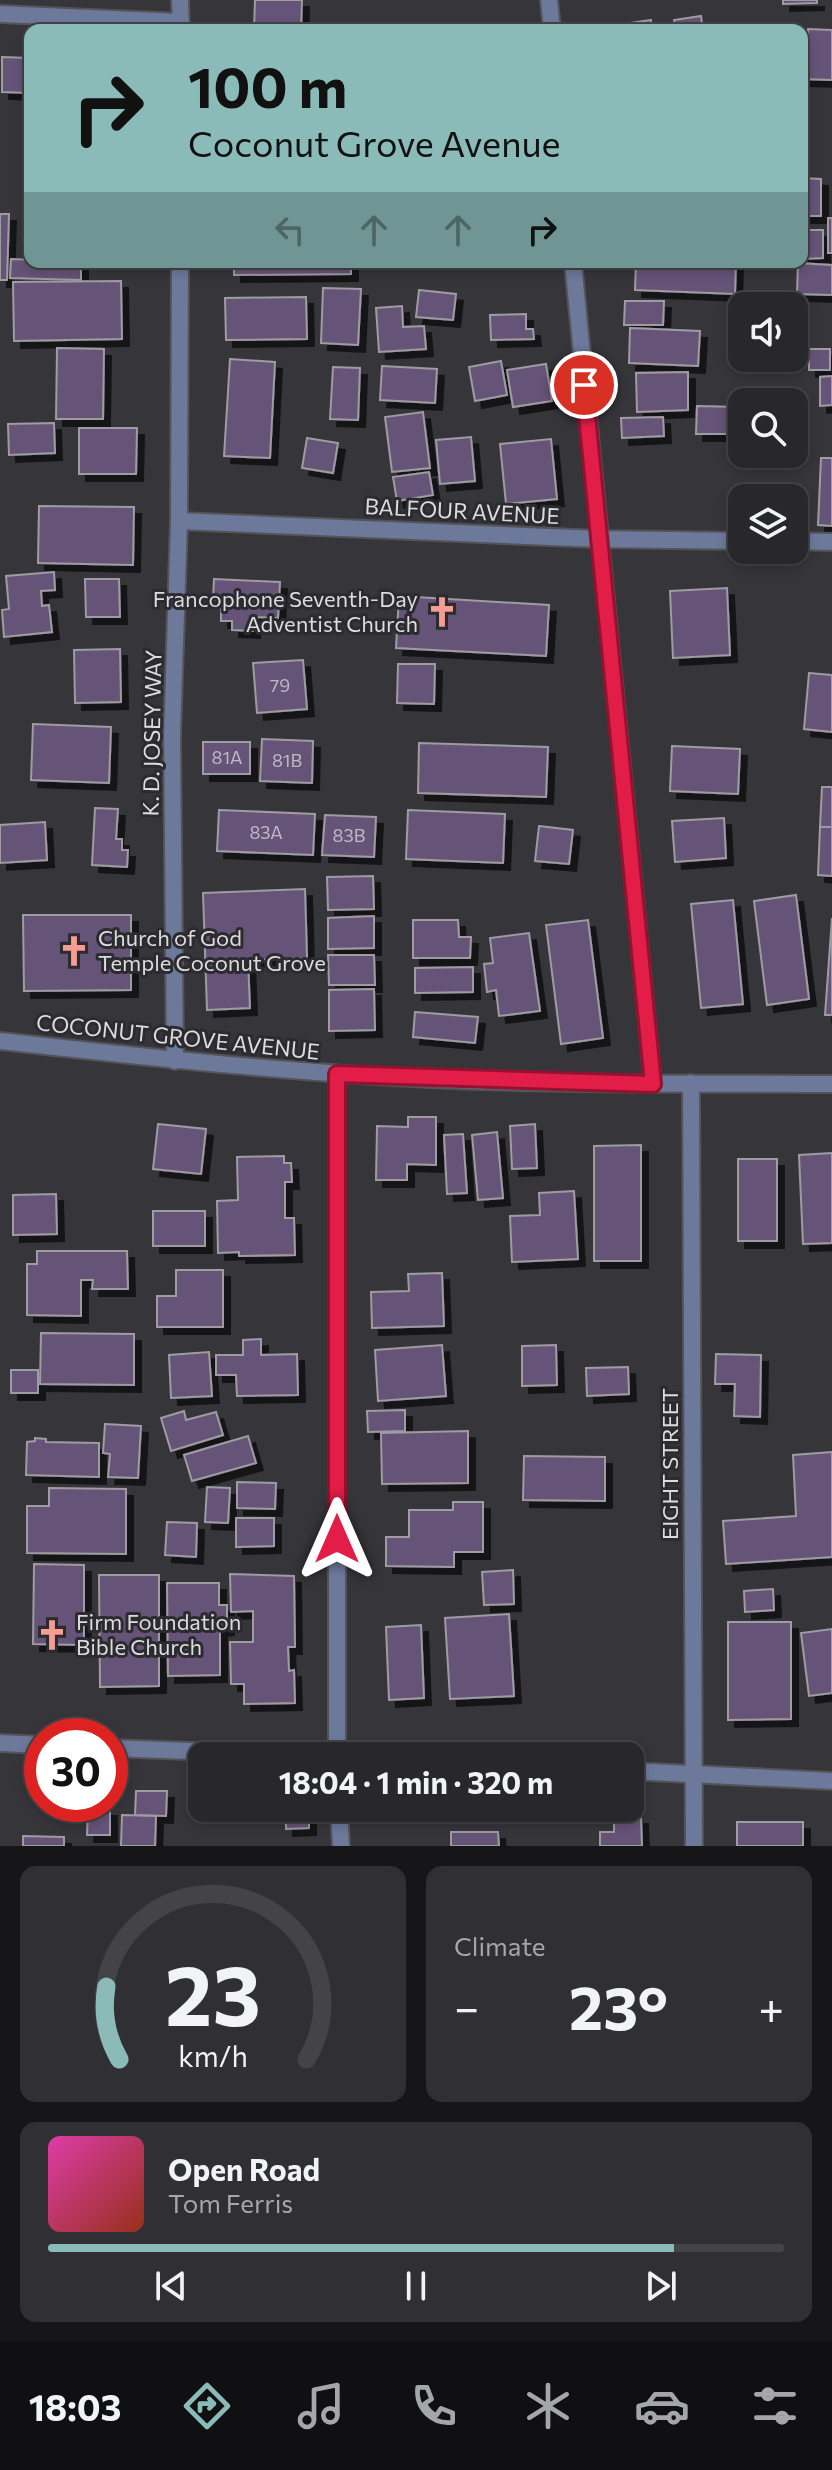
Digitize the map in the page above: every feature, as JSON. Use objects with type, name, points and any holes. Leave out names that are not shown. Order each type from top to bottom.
[{"type":"street","points":[[180,0],[181,24]]},
{"type":"street","points":[[549,0],[551,24]]},
{"type":"street","points":[[0,14],[151,24]]},
{"type":"street","name":"K. D. JOSEY WAY","points":[[175,1061],[172,736],[179,521],[180,268]]},
{"type":"street","points":[[574,268],[653,1084]]},
{"type":"street","name":"BALFOUR AVENUE","points":[[179,521],[598,539],[728,541]]},
{"type":"street","points":[[808,541],[832,542]]},
{"type":"street","name":"COCONUT GROVE AVENUE","points":[[0,1041],[175,1061],[337,1074],[653,1084],[832,1084]]},
{"type":"street","points":[[337,1074],[337,1742]]},
{"type":"street","name":"EIGHT STREET","points":[[691,1083],[694,1846]]},
{"type":"street","points":[[0,1743],[24,1744]]},
{"type":"street","points":[[128,1749],[188,1751]]},
{"type":"street","points":[[644,1772],[832,1781]]},
{"type":"street","points":[[340,1822],[341,1846]]},
{"type":"building","points":[[255,0],[302,0],[301,24],[254,24]]},
{"type":"building","points":[[783,0],[817,0],[817,3],[783,4]]},
{"type":"building","points":[[701,16],[702,24],[675,24],[674,20]]},
{"type":"building","points":[[651,20],[651,24],[624,24]]},
{"type":"building","points":[[808,29],[832,30],[832,80],[808,79]]},
{"type":"building","points":[[2,57],[24,58],[24,93],[2,92]]},
{"type":"building","points":[[808,178],[821,179],[821,216],[808,216]]},
{"type":"building","points":[[0,214],[9,214],[7,280],[0,280]]},
{"type":"building","points":[[828,218],[832,218],[832,253],[828,253]]},
{"type":"building","points":[[808,230],[823,230],[823,258],[808,259]]},
{"type":"building","points":[[11,259],[24,260],[24,268],[81,268],[81,280],[10,278]]},
{"type":"building","points":[[808,264],[832,265],[832,295],[797,292],[798,268],[808,268]]},
{"type":"building","points":[[234,268],[351,268],[351,274],[234,275]]},
{"type":"building","points":[[636,268],[736,268],[735,292],[635,290]]},
{"type":"building","points":[[121,281],[122,339],[14,341],[13,282]]},
{"type":"building","points":[[323,288],[361,289],[358,345],[321,343]]},
{"type":"building","points":[[419,290],[456,294],[453,320],[416,317]]},
{"type":"building","points":[[306,297],[307,339],[226,340],[225,298]]},
{"type":"building","points":[[625,301],[664,301],[663,325],[624,325]]},
{"type":"building","points":[[402,306],[403,327],[424,326],[426,349],[379,352],[376,308]]},
{"type":"building","points":[[526,314],[526,329],[533,329],[534,339],[491,340],[490,315]]},
{"type":"building","points":[[630,328],[700,331],[698,366],[629,363]]},
{"type":"building","points":[[57,348],[104,349],[103,419],[56,419]]},
{"type":"building","points":[[809,349],[830,349],[830,370],[809,370]]},
{"type":"building","points":[[230,359],[275,362],[270,458],[224,456]]},
{"type":"building","points":[[501,361],[507,395],[475,401],[469,367]]},
{"type":"building","points":[[546,364],[552,401],[513,407],[507,370]]},
{"type":"building","points":[[382,366],[437,369],[435,403],[380,400]]},
{"type":"building","points":[[333,367],[360,368],[358,420],[330,419]]},
{"type":"building","points":[[688,372],[688,410],[637,412],[636,373]]},
{"type":"building","points":[[832,376],[832,405],[820,406],[820,377]]},
{"type":"building","points":[[697,406],[728,407],[728,434],[696,434]]},
{"type":"building","points":[[423,412],[430,468],[392,472],[385,417]]},
{"type":"building","points":[[663,417],[664,436],[622,438],[621,418]]},
{"type":"building","points":[[54,423],[55,453],[9,455],[8,424]]},
{"type":"building","points":[[79,428],[137,428],[136,474],[79,474]]},
{"type":"building","points":[[471,437],[475,481],[440,484],[436,440]]},
{"type":"building","points":[[307,438],[338,443],[333,473],[302,468]]},
{"type":"building","points":[[551,439],[557,499],[506,504],[500,444]]},
{"type":"building","points":[[821,458],[832,458],[832,526],[818,525]]},
{"type":"building","points":[[429,472],[433,495],[397,501],[393,477]]},
{"type":"building","points":[[39,506],[134,507],[133,565],[38,563]]},
{"type":"building","points":[[54,572],[55,590],[41,591],[42,606],[49,605],[52,632],[4,637],[2,610],[9,609],[6,576]]},
{"type":"building","points":[[85,579],[119,579],[120,617],[86,617]]},
{"type":"building","points":[[214,579],[280,582],[278,618],[254,617],[253,631],[232,630],[232,621],[221,621],[221,600],[213,600]]},
{"type":"building","points":[[727,588],[730,655],[673,658],[670,591]]},
{"type":"building","points":[[399,596],[549,605],[546,656],[396,648]]},
{"type":"building","points":[[120,649],[121,702],[75,703],[74,650]]},
{"type":"building","points":[[303,660],[307,709],[257,713],[253,663]]},
{"type":"building","points":[[398,664],[435,664],[434,704],[397,703]]},
{"type":"building","points":[[809,673],[832,675],[832,732],[804,729]]},
{"type":"building","points":[[33,724],[111,727],[109,783],[31,780]]},
{"type":"building","points":[[262,739],[313,741],[312,783],[260,781]]},
{"type":"building","points":[[203,742],[250,742],[250,774],[203,774]]},
{"type":"building","points":[[419,743],[548,747],[546,797],[418,793]]},
{"type":"building","points":[[672,746],[740,749],[738,794],[670,791]]},
{"type":"building","points":[[822,787],[832,787],[832,827],[820,827]]},
{"type":"building","points":[[95,808],[118,809],[116,839],[122,839],[122,850],[128,850],[127,867],[92,865]]},
{"type":"building","points":[[219,810],[315,814],[313,855],[217,851]]},
{"type":"building","points":[[408,810],[505,814],[503,863],[406,859]]},
{"type":"building","points":[[325,815],[376,817],[374,857],[322,855]]},
{"type":"building","points":[[724,818],[726,858],[675,862],[672,821]]},
{"type":"building","points":[[45,822],[47,860],[0,863],[0,825]]},
{"type":"building","points":[[539,826],[573,830],[569,864],[535,861]]},
{"type":"building","points":[[820,827],[832,827],[832,876],[818,875]]},
{"type":"building","points":[[373,876],[374,909],[328,910],[327,877]]},
{"type":"building","points":[[305,889],[307,958],[248,960],[250,1008],[207,1010],[203,893]]},
{"type":"building","points":[[796,895],[809,999],[767,1005],[754,901]]},
{"type":"building","points":[[733,900],[743,1004],[701,1008],[691,904]]},
{"type":"building","points":[[23,915],[131,915],[131,990],[24,991]]},
{"type":"building","points":[[374,916],[374,948],[328,949],[328,918]]},
{"type":"building","points":[[832,918],[832,1015],[825,1015]]},
{"type":"building","points":[[413,920],[458,920],[459,937],[471,937],[470,958],[413,958]]},
{"type":"building","points":[[588,920],[603,1038],[561,1044],[546,925]]},
{"type":"building","points":[[529,933],[540,1011],[499,1016],[496,990],[487,992],[484,964],[493,963],[490,938]]},
{"type":"building","points":[[328,955],[374,955],[375,985],[329,985]]},
{"type":"building","points":[[473,967],[473,992],[415,993],[415,968]]},
{"type":"building","points":[[374,989],[375,1030],[329,1031],[329,990]]},
{"type":"building","points":[[415,1012],[478,1017],[475,1043],[413,1037]]},
{"type":"building","points":[[408,1117],[436,1117],[436,1165],[407,1164],[407,1180],[376,1180],[377,1126],[408,1127]]},
{"type":"building","points":[[158,1124],[206,1129],[201,1174],[153,1169]]},
{"type":"building","points":[[535,1124],[537,1168],[512,1169],[510,1126]]},
{"type":"building","points":[[497,1132],[503,1198],[478,1200],[472,1135]]},
{"type":"building","points":[[463,1134],[467,1193],[447,1194],[444,1135]]},
{"type":"building","points":[[641,1145],[641,1261],[594,1261],[594,1146]]},
{"type":"building","points":[[832,1153],[832,1243],[803,1244],[799,1155]]},
{"type":"building","points":[[284,1156],[284,1163],[291,1163],[292,1182],[285,1182],[285,1218],[294,1218],[295,1255],[239,1256],[239,1252],[218,1253],[217,1201],[238,1200],[237,1157]]},
{"type":"building","points":[[738,1159],[777,1159],[777,1241],[738,1241]]},
{"type":"building","points":[[574,1191],[578,1259],[512,1262],[510,1216],[540,1215],[539,1193]]},
{"type":"building","points":[[56,1194],[57,1234],[13,1235],[13,1195]]},
{"type":"building","points":[[153,1211],[205,1211],[205,1246],[153,1246]]},
{"type":"building","points":[[37,1251],[127,1251],[128,1289],[92,1289],[93,1280],[81,1280],[81,1316],[27,1315],[27,1264],[37,1264]]},
{"type":"building","points":[[176,1270],[223,1270],[223,1327],[157,1327],[157,1296],[176,1296]]},
{"type":"building","points":[[442,1273],[444,1326],[372,1328],[371,1292],[409,1291],[408,1274]]},
{"type":"building","points":[[41,1333],[134,1334],[134,1385],[40,1384]]},
{"type":"building","points":[[261,1339],[261,1355],[297,1354],[298,1395],[237,1396],[236,1375],[216,1375],[216,1355],[243,1355],[243,1340]]},
{"type":"building","points":[[442,1345],[446,1396],[378,1401],[375,1350]]},
{"type":"building","points":[[556,1345],[557,1385],[522,1386],[522,1346]]},
{"type":"building","points":[[209,1352],[212,1396],[171,1398],[169,1355]]},
{"type":"building","points":[[716,1354],[761,1355],[760,1417],[734,1416],[735,1384],[715,1384]]},
{"type":"building","points":[[628,1367],[629,1394],[587,1396],[586,1368]]},
{"type":"building","points":[[11,1370],[38,1370],[38,1393],[11,1393]]},
{"type":"building","points":[[405,1410],[405,1431],[368,1432],[367,1411]]},
{"type":"building","points":[[184,1411],[186,1420],[216,1412],[223,1435],[171,1451],[161,1418]]},
{"type":"building","points":[[105,1424],[141,1426],[138,1478],[108,1477],[110,1454],[103,1453]]},
{"type":"building","points":[[468,1431],[468,1483],[382,1484],[381,1433]]},
{"type":"building","points":[[248,1436],[256,1463],[192,1481],[184,1455]]},
{"type":"building","points":[[35,1438],[46,1439],[46,1442],[99,1443],[99,1477],[26,1475],[27,1442],[35,1441]]},
{"type":"building","points":[[832,1452],[832,1557],[726,1564],[723,1521],[796,1516],[793,1455]]},
{"type":"building","points":[[524,1456],[605,1457],[605,1501],[523,1500]]},
{"type":"building","points":[[237,1482],[276,1483],[275,1509],[237,1508]]},
{"type":"building","points":[[207,1487],[230,1488],[228,1523],[205,1522]]},
{"type":"building","points":[[49,1488],[126,1489],[126,1554],[27,1553],[27,1506],[49,1506]]},
{"type":"building","points":[[453,1502],[483,1502],[483,1552],[454,1552],[454,1567],[386,1566],[386,1537],[409,1537],[409,1510],[453,1510]]},
{"type":"building","points":[[236,1518],[274,1518],[274,1546],[236,1547]]},
{"type":"building","points":[[167,1522],[197,1523],[196,1557],[165,1555]]},
{"type":"building","name":"Firm Foundation Bible Church","points":[[34,1564],[84,1565],[84,1645],[33,1644]]},
{"type":"building","points":[[513,1570],[514,1604],[484,1605],[482,1572]]},
{"type":"building","points":[[230,1574],[294,1576],[295,1647],[288,1647],[289,1671],[294,1670],[295,1703],[244,1704],[244,1684],[231,1684],[230,1642],[253,1642],[253,1611],[231,1612]]},
{"type":"building","points":[[99,1575],[159,1575],[159,1686],[100,1687]]},
{"type":"building","points":[[167,1583],[219,1583],[219,1605],[227,1605],[227,1628],[220,1629],[220,1675],[168,1676]]},
{"type":"building","points":[[773,1589],[774,1610],[745,1612],[744,1591]]},
{"type":"building","points":[[509,1614],[514,1696],[450,1699],[445,1618]]},
{"type":"building","points":[[728,1622],[791,1622],[791,1719],[728,1720]]},
{"type":"building","points":[[421,1625],[424,1698],[389,1700],[386,1627]]},
{"type":"building","points":[[832,1629],[832,1693],[809,1696],[801,1633]]},
{"type":"building","points":[[136,1791],[167,1791],[166,1816],[135,1815]]},
{"type":"building","points":[[128,1815],[156,1816],[155,1846],[121,1846],[122,1822],[128,1822]]},
{"type":"building","points":[[88,1822],[110,1822],[110,1835],[87,1835]]},
{"type":"building","points":[[286,1822],[309,1822],[309,1828],[286,1829]]},
{"type":"building","points":[[614,1822],[641,1822],[642,1846],[600,1846],[600,1832],[614,1832]]},
{"type":"building","points":[[737,1822],[803,1822],[803,1846],[737,1846]]},
{"type":"building","points":[[451,1832],[498,1832],[499,1846],[451,1846]]},
{"type":"building","points":[[23,1836],[64,1837],[64,1846],[23,1846]]},
{"type":"place","name":"Francophone Seventh-Day Adventist Church","points":[[442,612]]},
{"type":"place","name":"Church of God Temple Coconut Grove","points":[[74,951]]},
{"type":"place","name":"Firm Foundation Bible Church","points":[[52,1635]]},
{"type":"route","points":[[337,1539],[337,1074],[653,1084],[584,385]]}]
